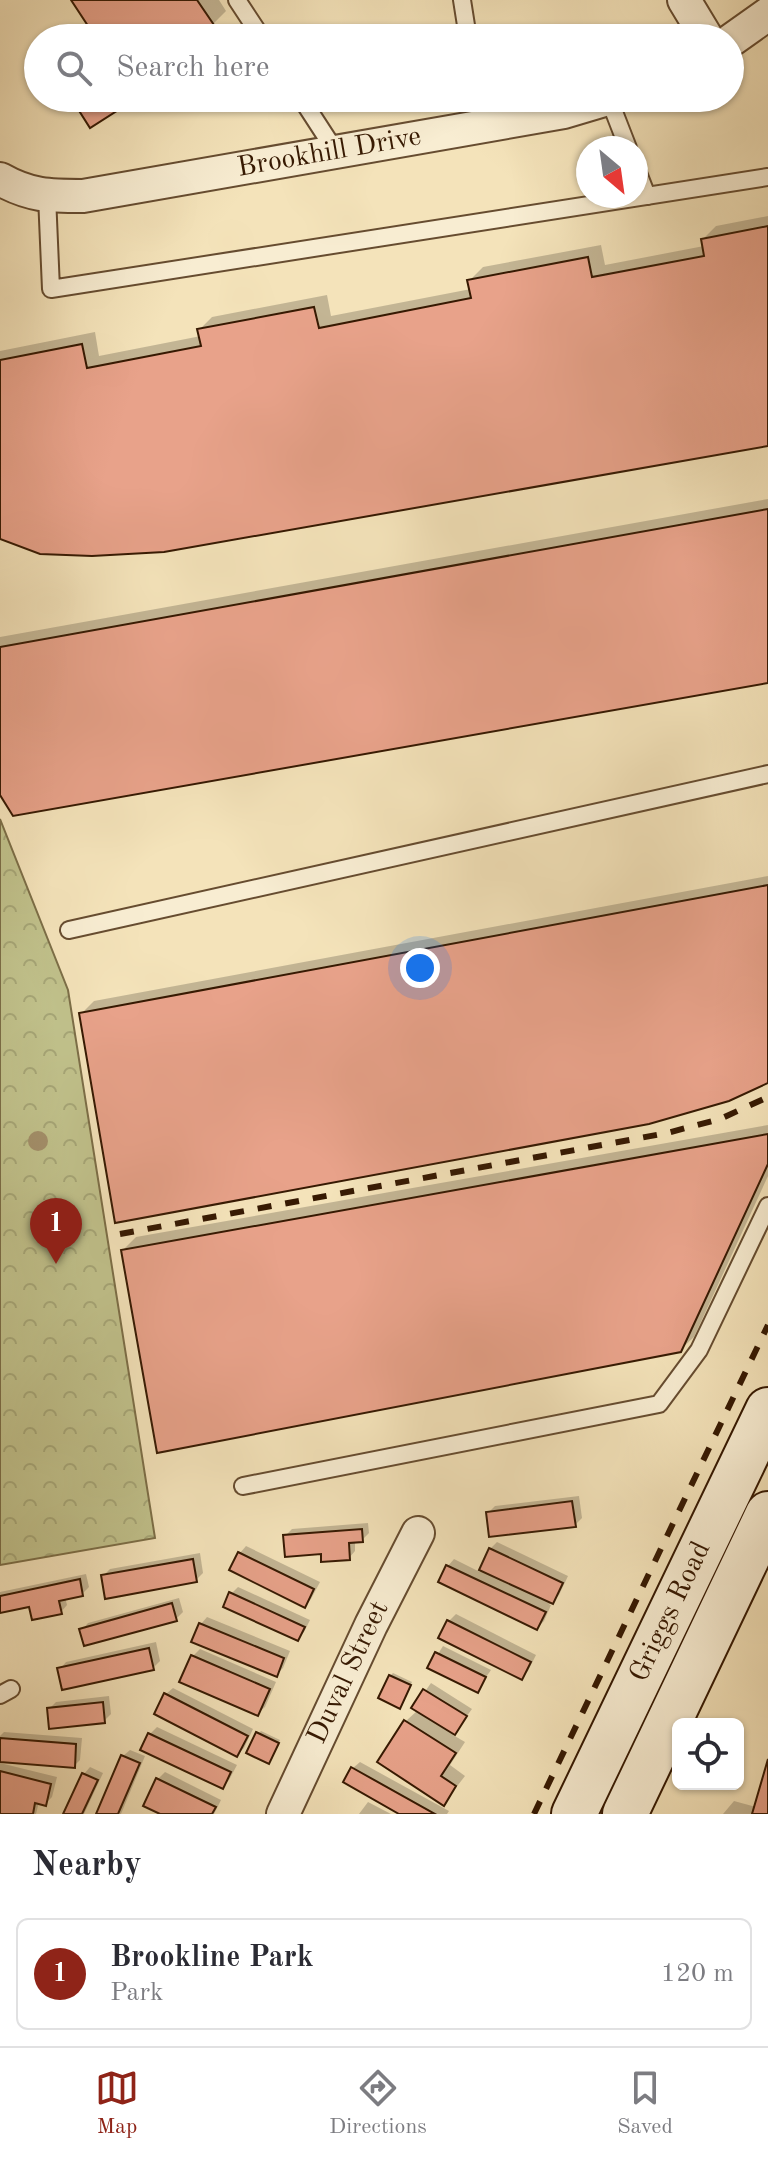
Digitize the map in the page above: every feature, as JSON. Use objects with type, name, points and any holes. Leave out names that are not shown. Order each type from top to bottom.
[{"type":"main road","name":"Griggs Road","points":[[625,1814],[742,1541],[768,1410]]},
{"type":"main road","name":"Griggs Road","points":[[574,1814],[742,1541]]},
{"type":"street","points":[[684,0],[699,24]]},
{"type":"street","points":[[744,31],[768,14]]},
{"type":"street","name":"Brookhill Drive","points":[[0,179],[21,191],[47,196],[83,196],[336,152],[496,112]]},
{"type":"street","name":"Duval Street","points":[[283,1814],[371,1625],[418,1533]]},
{"type":"lane","points":[[237,0],[253,24]]},
{"type":"lane","points":[[462,0],[466,24]]},
{"type":"lane","points":[[310,112],[336,152]]},
{"type":"lane","points":[[615,112],[624,136]]},
{"type":"lane","points":[[648,196],[768,177]]},
{"type":"lane","points":[[47,196],[51,289],[576,207]]},
{"type":"lane","points":[[69,930],[768,774]]},
{"type":"lane","points":[[243,1486],[659,1404],[699,1350],[768,1206]]},
{"type":"green space","points":[[0,819],[68,990],[155,1538],[0,1565]]},
{"type":"building","points":[[71,0],[197,0],[213,24],[87,24]]},
{"type":"building","points":[[80,112],[115,112],[90,128]]},
{"type":"building","points":[[768,226],[768,446],[164,552],[92,556],[40,554],[0,539],[0,360],[82,344],[87,368],[201,346],[197,329],[314,307],[319,328],[471,298],[467,280],[588,257],[592,277],[704,256],[701,239]]},
{"type":"building","points":[[768,509],[768,683],[13,816],[0,795],[0,647]]},
{"type":"building","points":[[768,885],[768,1083],[729,1101],[649,1124],[115,1223],[79,1013]]},
{"type":"building","points":[[768,1134],[768,1164],[681,1352],[157,1453],[121,1250]]},
{"type":"building","points":[[572,1501],[576,1527],[489,1537],[486,1512]]},
{"type":"building","points":[[362,1529],[363,1542],[349,1543],[350,1560],[321,1562],[321,1554],[285,1557],[283,1535]]},
{"type":"building","points":[[489,1548],[563,1583],[553,1604],[479,1570]]},
{"type":"building","points":[[238,1552],[314,1589],[305,1608],[229,1570]]},
{"type":"building","points":[[193,1559],[197,1582],[105,1599],[101,1575]]},
{"type":"building","points":[[446,1565],[546,1612],[537,1630],[438,1582]]},
{"type":"building","points":[[80,1579],[83,1596],[59,1601],[62,1614],[32,1620],[29,1607],[0,1613],[0,1596]]},
{"type":"building","points":[[229,1592],[305,1627],[298,1641],[223,1607]]},
{"type":"building","points":[[172,1603],[177,1621],[84,1646],[79,1629]]},
{"type":"building","points":[[447,1620],[531,1662],[522,1680],[438,1638]]},
{"type":"building","points":[[199,1623],[284,1658],[277,1677],[191,1642]]},
{"type":"building","points":[[149,1648],[154,1670],[62,1690],[57,1668]]},
{"type":"building","points":[[435,1652],[486,1677],[478,1693],[427,1668]]},
{"type":"building","points":[[191,1655],[270,1689],[258,1716],[179,1682]]},
{"type":"building","points":[[389,1675],[411,1685],[400,1709],[378,1698]]},
{"type":"building","points":[[423,1689],[467,1716],[455,1735],[411,1708]]},
{"type":"building","points":[[164,1693],[248,1736],[237,1757],[154,1714]]},
{"type":"building","points":[[103,1702],[105,1723],[49,1729],[47,1708]]},
{"type":"building","points":[[404,1720],[456,1753],[441,1776],[456,1786],[444,1806],[377,1762]]},
{"type":"building","points":[[256,1732],[279,1743],[269,1764],[246,1753]]},
{"type":"building","points":[[148,1733],[231,1772],[223,1789],[140,1750]]},
{"type":"building","points":[[0,1738],[76,1744],[75,1768],[0,1762]]},
{"type":"building","points":[[121,1755],[140,1763],[118,1814],[96,1814]]},
{"type":"building","points":[[768,1759],[768,1814],[752,1814]]},
{"type":"building","points":[[351,1767],[435,1814],[399,1814],[343,1782]]},
{"type":"building","points":[[0,1771],[51,1784],[46,1806],[35,1803],[33,1814],[0,1814]]},
{"type":"building","points":[[82,1773],[98,1780],[82,1814],[63,1814]]},
{"type":"building","points":[[156,1778],[216,1807],[212,1814],[160,1814],[143,1806]]},
{"type":"railway","points":[[120,1234],[667,1133],[720,1119],[768,1097]]},
{"type":"railway","points":[[534,1814],[768,1325]]},
{"type":"place","name":"Brookline Park","points":[[56,1264]]}]
